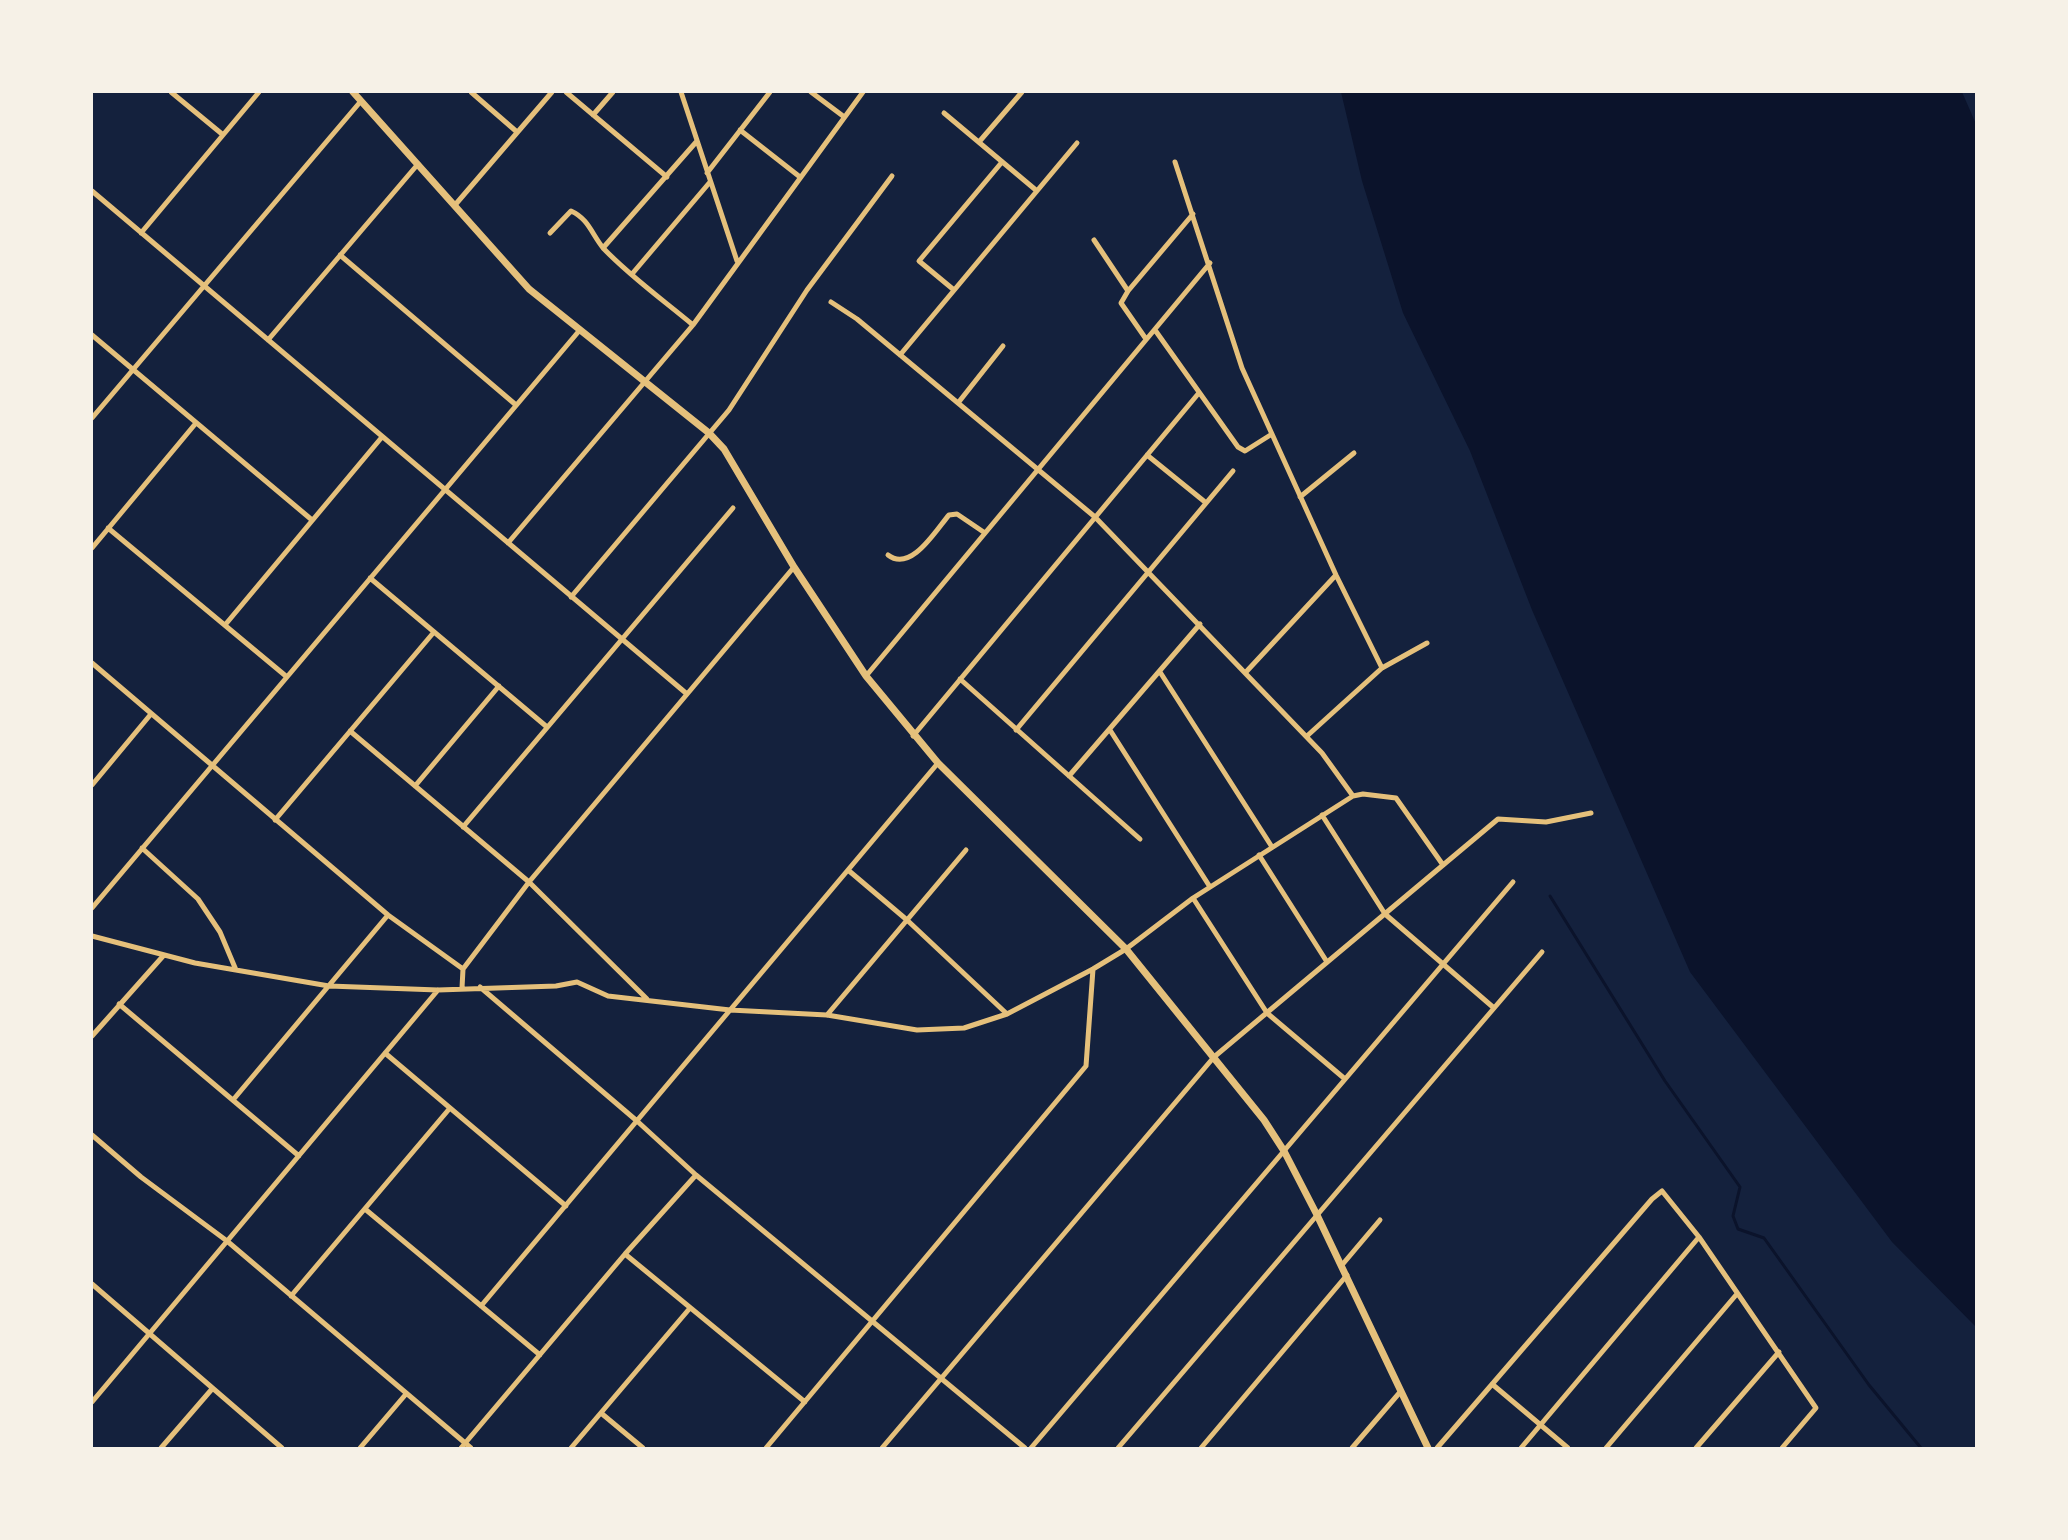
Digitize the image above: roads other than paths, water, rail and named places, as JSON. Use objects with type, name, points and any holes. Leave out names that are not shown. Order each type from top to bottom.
[{"type":"main road","points":[[353,92],[529,289],[709,433],[736,467],[794,567],[866,676],[913,736],[1126,949],[1214,1057],[1284,1150],[1347,1275],[1428,1449]]},
{"type":"street","points":[[171,92],[222,134]]},
{"type":"street","points":[[141,233],[259,92]]},
{"type":"street","points":[[471,92],[517,132]]},
{"type":"street","points":[[455,205],[552,92]]},
{"type":"street","points":[[566,92],[667,177]]},
{"type":"street","points":[[593,115],[612,92]]},
{"type":"street","points":[[681,92],[737,261]]},
{"type":"street","points":[[706,173],[770,92]]},
{"type":"street","points":[[811,92],[843,116]]},
{"type":"street","points":[[508,543],[693,325],[737,261],[863,92]]},
{"type":"street","points":[[979,142],[1022,92]]},
{"type":"street","points":[[92,418],[361,100]]},
{"type":"street","points":[[944,113],[1037,191]]},
{"type":"street","points":[[740,130],[800,177]]},
{"type":"street","points":[[603,248],[697,141]]},
{"type":"street","points":[[900,355],[1077,142]]},
{"type":"street","points":[[954,290],[920,261],[1002,162]]},
{"type":"street","points":[[1175,162],[1210,263],[1242,368],[1336,575],[1382,668]]},
{"type":"street","points":[[268,340],[418,164]]},
{"type":"street","points":[[571,597],[709,433],[762,363],[807,290],[891,176]]},
{"type":"street","points":[[632,274],[710,182]]},
{"type":"street","points":[[92,191],[687,694]]},
{"type":"street","points":[[550,233],[571,211],[586,220],[603,248],[693,325]]},
{"type":"street","points":[[1146,339],[1121,303],[1128,291],[1193,214]]},
{"type":"street","points":[[1094,240],[1128,291]]},
{"type":"street","points":[[340,255],[516,405]]},
{"type":"street","points":[[866,676],[1210,263]]},
{"type":"street","points":[[831,302],[857,319],[1095,517],[1149,570],[1307,736],[1353,796]]},
{"type":"street","points":[[1155,330],[1198,394],[1238,447],[1245,451],[1272,434]]},
{"type":"street","points":[[92,908],[579,331]]},
{"type":"street","points":[[92,335],[312,520]]},
{"type":"street","points":[[958,403],[1003,346]]},
{"type":"street","points":[[913,736],[1198,394]]},
{"type":"street","points":[[92,548],[196,423]]},
{"type":"street","points":[[225,625],[382,437]]},
{"type":"street","points":[[1300,497],[1354,453]]},
{"type":"street","points":[[1147,455],[1205,502]]},
{"type":"street","points":[[1016,729],[1233,471]]},
{"type":"street","points":[[463,827],[733,508]]},
{"type":"street","points":[[888,555],[897,560],[912,557],[949,515],[957,514],[985,533]]},
{"type":"street","points":[[108,528],[286,677]]},
{"type":"street","points":[[462,988],[463,969],[529,882],[794,567]]},
{"type":"street","points":[[1246,672],[1336,575]]},
{"type":"street","points":[[370,578],[548,727]]},
{"type":"street","points":[[1069,776],[1200,624]]},
{"type":"street","points":[[276,820],[434,632]]},
{"type":"street","points":[[1307,736],[1382,668],[1427,643]]},
{"type":"street","points":[[92,663],[388,915],[463,969]]},
{"type":"street","points":[[1160,672],[1272,847]]},
{"type":"street","points":[[960,680],[1140,840]]},
{"type":"street","points":[[415,786],[499,687]]},
{"type":"street","points":[[92,785],[151,714]]},
{"type":"street","points":[[1110,730],[1210,887]]},
{"type":"street","points":[[350,731],[529,882],[647,999]]},
{"type":"street","points":[[481,1306],[938,763]]},
{"type":"street","points":[[92,936],[164,955],[329,986],[438,990],[556,986],[577,982],[608,996],[730,1010],[827,1015],[917,1030],[964,1028],[1007,1014],[1093,969],[1126,949],[1193,898],[1353,796],[1363,794],[1396,798],[1443,865]]},
{"type":"street","points":[[882,1449],[1214,1057],[1498,819],[1546,822],[1591,813]]},
{"type":"street","points":[[1322,814],[1385,914],[1494,1008]]},
{"type":"street","points":[[142,848],[198,899],[220,932],[237,970]]},
{"type":"street","points":[[827,1015],[966,850]]},
{"type":"street","points":[[1259,855],[1327,962]]},
{"type":"street","points":[[848,870],[907,920],[1007,1014]]},
{"type":"street","points":[[1032,1449],[1513,882]]},
{"type":"street","points":[[1193,898],[1267,1013],[1345,1079]]},
{"type":"street","points":[[233,1100],[388,915]]},
{"type":"street","points":[[1119,1449],[1542,952]]},
{"type":"street","points":[[92,1036],[118,1004],[164,955]]},
{"type":"street","points":[[766,1449],[1086,1066],[1093,969]]},
{"type":"street","points":[[480,987],[637,1121],[696,1175],[873,1320],[1025,1449]]},
{"type":"street","points":[[92,1402],[438,990]]},
{"type":"street","points":[[118,1004],[299,1156]]},
{"type":"street","points":[[385,1053],[566,1206]]},
{"type":"street","points":[[291,1296],[450,1108]]},
{"type":"street","points":[[92,1135],[141,1177],[226,1241],[406,1394],[463,1446],[471,1449]]},
{"type":"street","points":[[463,1446],[625,1254],[696,1175]]},
{"type":"street","points":[[1437,1449],[1652,1199],[1662,1191],[1699,1237],[1736,1295],[1779,1352],[1816,1408],[1782,1449]]},
{"type":"street","points":[[365,1209],[540,1355]]},
{"type":"street","points":[[1342,1265],[1380,1220]]},
{"type":"street","points":[[1521,1449],[1699,1237]]},
{"type":"street","points":[[625,1254],[805,1402]]},
{"type":"street","points":[[1201,1449],[1347,1275]]},
{"type":"street","points":[[92,1284],[282,1449]]},
{"type":"street","points":[[1606,1449],[1736,1295]]},
{"type":"street","points":[[571,1449],[690,1308]]},
{"type":"street","points":[[1696,1449],[1779,1352]]},
{"type":"street","points":[[1492,1384],[1568,1449]]},
{"type":"street","points":[[161,1449],[212,1389]]},
{"type":"street","points":[[1352,1449],[1401,1391]]},
{"type":"street","points":[[360,1449],[406,1394]]},
{"type":"street","points":[[601,1413],[643,1449]]},
{"type":"water","points":[[1341,92],[1962,92],[1976,124],[1976,1327],[1892,1242],[1690,972],[1532,610],[1470,451],[1403,313],[1362,181]]},
{"type":"waterway","points":[[1550,896],[1665,1081],[1740,1187],[1733,1216],[1738,1229],[1764,1238],[1869,1385],[1921,1448]]}]
